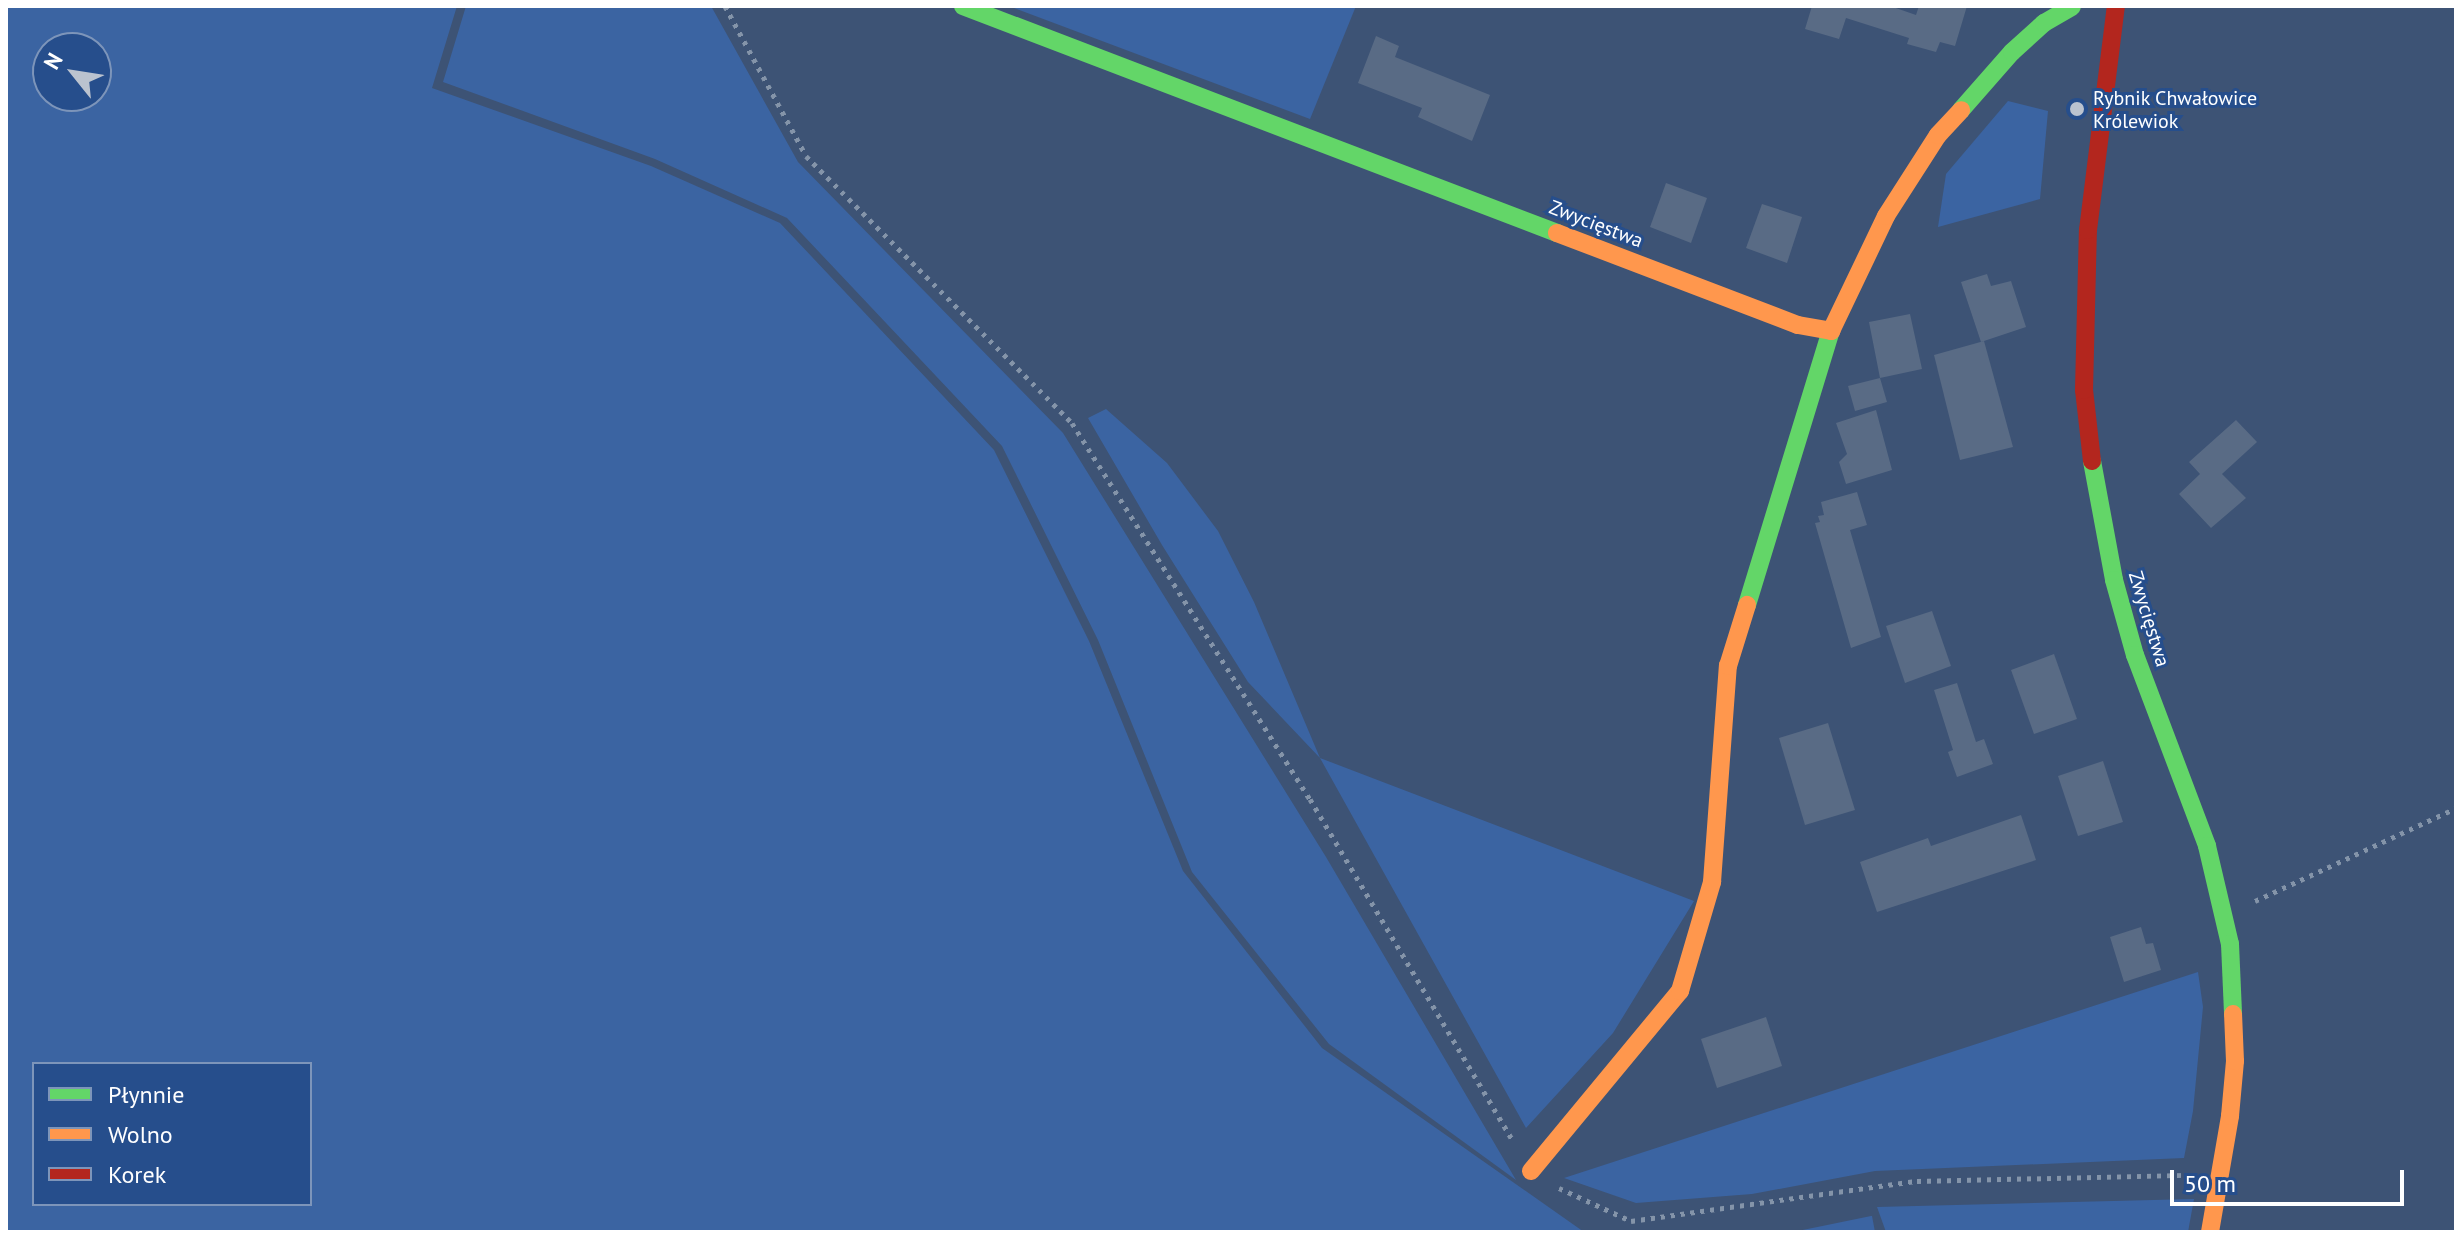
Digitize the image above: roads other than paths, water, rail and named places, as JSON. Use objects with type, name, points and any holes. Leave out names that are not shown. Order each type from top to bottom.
[{"type":"street","name":"Zwycięstwa","points":[[963,6],[1798,325],[1831,331]]},
{"type":"street","name":"Zwycięstwa","points":[[2116,6],[2084,272],[2084,390],[2090,453],[2105,544],[2131,640],[2193,804],[2224,912],[2234,977],[2236,1035],[2230,1116],[2210,1232]]},
{"type":"street","points":[[1531,1171],[1680,991],[1712,882],[1728,666],[1831,331],[1886,216],[1930,145],[2012,52],[2044,23],[2072,7]]},
{"type":"place","name":"Rybnik Chwałowice Królewiok","points":[[2077,109]]}]
